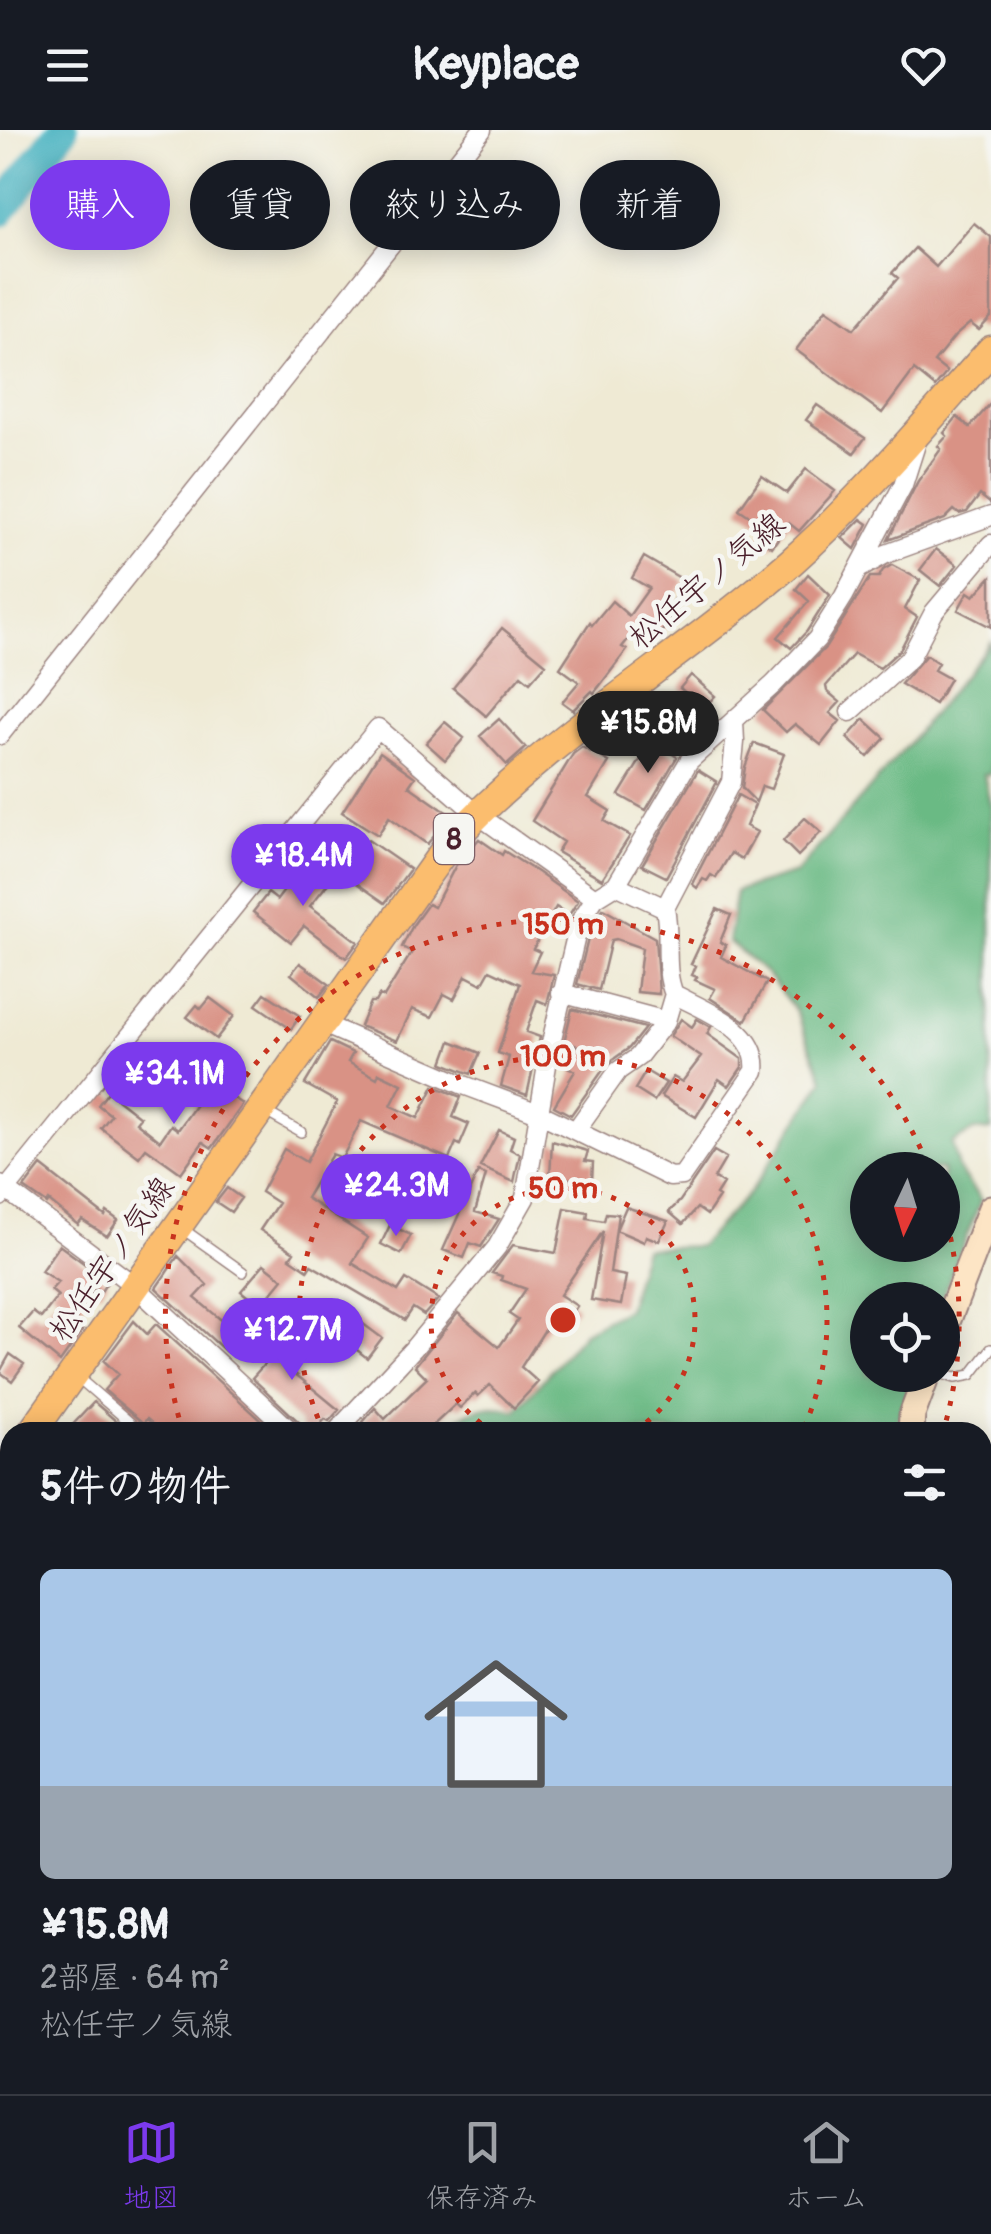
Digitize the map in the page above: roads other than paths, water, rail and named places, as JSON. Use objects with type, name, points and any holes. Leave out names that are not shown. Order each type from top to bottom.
[{"type":"main road","name":"松任宇ノ気線","points":[[39,1422],[441,855],[477,814],[542,756],[793,560],[991,350]]},
{"type":"main road","points":[[960,1295],[986,1237],[991,1208]]},
{"type":"main road","points":[[912,1422],[921,1392]]},
{"type":"street","points":[[0,735],[482,130]]},
{"type":"street","points":[[346,1422],[414,1350],[512,1225],[525,1198],[550,1048],[579,923],[596,898],[616,886],[689,761],[816,638],[904,484],[921,428]]},
{"type":"street","points":[[858,569],[886,554],[991,516]]},
{"type":"street","points":[[850,712],[910,658],[934,612],[991,544]]},
{"type":"street","points":[[576,1130],[618,1070],[638,1057],[666,1021],[674,994],[668,975],[665,908],[731,782],[736,742],[734,720]]},
{"type":"street","points":[[281,1422],[136,1287],[2,1191],[378,728],[477,814],[596,898]]},
{"type":"street","points":[[616,886],[665,908]]},
{"type":"street","points":[[561,993],[666,1021]]},
{"type":"street","points":[[321,1024],[542,1114],[670,1177],[682,1176],[755,1070],[756,1060],[732,1025],[674,994]]},
{"type":"lane","points":[[260,1109],[300,1132]]},
{"type":"lane","points":[[178,1225],[242,1272]]},
{"type":"lane","points":[[960,1377],[972,1375],[991,1349]]},
{"type":"lane","points":[[74,1374],[129,1422]]},
{"type":"waterway","points":[[0,211],[62,130]]}]
